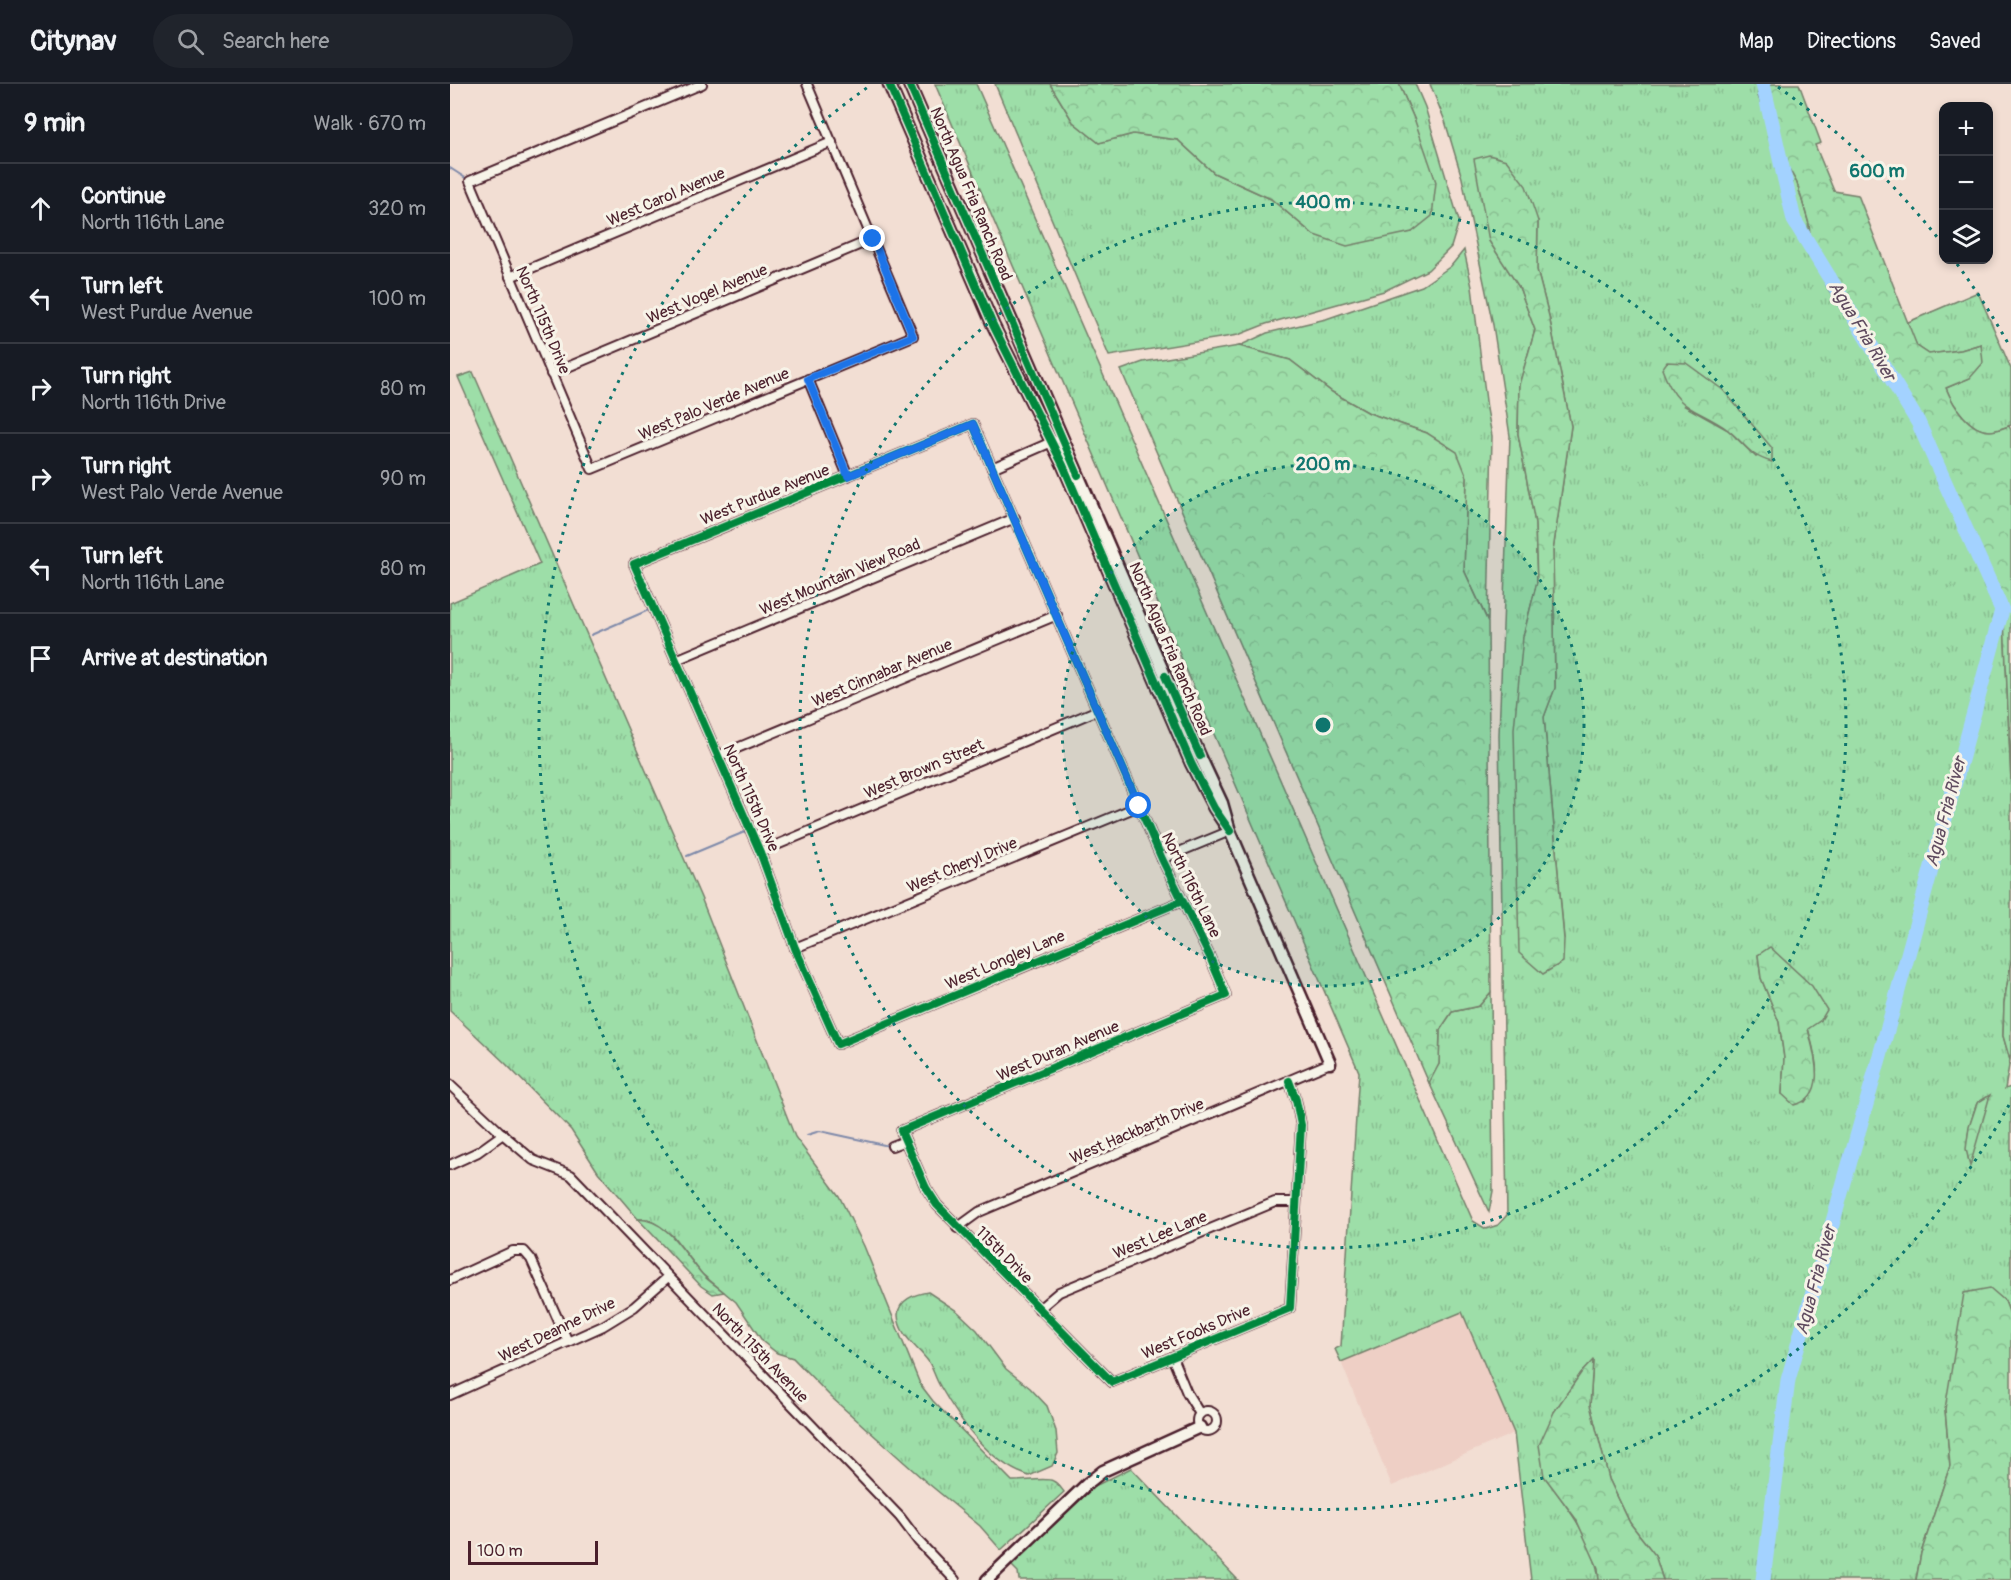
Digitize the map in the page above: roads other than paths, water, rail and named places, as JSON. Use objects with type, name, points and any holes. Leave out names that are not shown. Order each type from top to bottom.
[{"type":"street","name":"North 115th Drive","points":[[592,470],[470,181],[702,84]]},
{"type":"street","name":"North Agua Fria Ranch Road","points":[[889,84],[993,325],[1057,440]]},
{"type":"street","name":"North Agua Fria Ranch Road","points":[[909,84],[1191,763],[1214,808],[1230,831],[1330,1063]]},
{"type":"street","points":[[811,85],[832,142],[873,239]]},
{"type":"street","name":"West Carol Avenue","points":[[510,277],[832,142]]},
{"type":"street","name":"West Palo Verde Avenue","points":[[592,470],[913,336],[873,239]]},
{"type":"street","name":"West Vogel Avenue","points":[[551,374],[873,239]]},
{"type":"street","points":[[808,379],[848,476]]},
{"type":"street","name":"West Purdue Avenue","points":[[634,564],[973,424]]},
{"type":"street","name":"North 116th Lane","points":[[973,424],[1162,859],[1226,995]]},
{"type":"street","points":[[992,468],[1057,440]]},
{"type":"street","name":"West Mountain View Road","points":[[676,660],[1015,518]]},
{"type":"street","name":"North 115th Drive","points":[[634,564],[760,852],[795,948],[838,1044]]},
{"type":"street","name":"West Cinnabar Avenue","points":[[718,756],[1057,615]]},
{"type":"street","name":"West Brown Street","points":[[760,852],[1098,711]]},
{"type":"street","name":"West Cheryl Drive","points":[[795,948],[1139,806]]},
{"type":"street","points":[[1162,859],[1230,831]]},
{"type":"street","name":"West Longley Lane","points":[[838,1044],[1182,901]]},
{"type":"street","name":"West Duran Avenue","points":[[901,1131],[1226,995]]},
{"type":"street","name":"West Hackbarth Drive","points":[[957,1228],[979,1212],[1330,1063]]},
{"type":"street","points":[[1289,1081],[1296,1100],[1300,1125],[1296,1202]]},
{"type":"street","name":"North 115th Avenue","points":[[450,1084],[533,1160],[571,1175],[900,1517],[919,1542],[955,1580]]},
{"type":"street","name":"115th Drive","points":[[901,1131],[929,1195],[957,1228],[1112,1382]]},
{"type":"street","points":[[450,1164],[478,1152],[502,1134]]},
{"type":"street","points":[[892,1146],[906,1141]]},
{"type":"street","name":"West Lee Lane","points":[[1039,1309],[1059,1292],[1069,1287],[1275,1202],[1296,1202]]},
{"type":"street","name":"West Fooks Drive","points":[[1112,1382],[1290,1308],[1296,1202]]},
{"type":"street","points":[[450,1280],[513,1251],[524,1251],[531,1258],[568,1342]]},
{"type":"street","name":"West Deanne Drive","points":[[450,1395],[603,1326],[634,1307],[668,1277]]},
{"type":"street","points":[[1172,1357],[1186,1393],[1200,1414]]},
{"type":"street","points":[[1209,1411],[1215,1414],[1218,1421],[1215,1427],[1210,1431],[1200,1427],[1197,1420],[1200,1414],[1209,1411]]},
{"type":"street","points":[[987,1580],[1103,1471],[1200,1427]]},
{"type":"waterway","name":"Agua Fria River","points":[[1763,84],[1794,220],[1918,422],[2002,610],[1890,1020],[1788,1380],[1763,1580]]},
{"type":"waterway","points":[[450,168],[467,179]]},
{"type":"waterway","points":[[591,635],[651,609]]},
{"type":"waterway","points":[[687,856],[747,831]]},
{"type":"waterway","points":[[807,1135],[820,1131],[889,1146]]}]
